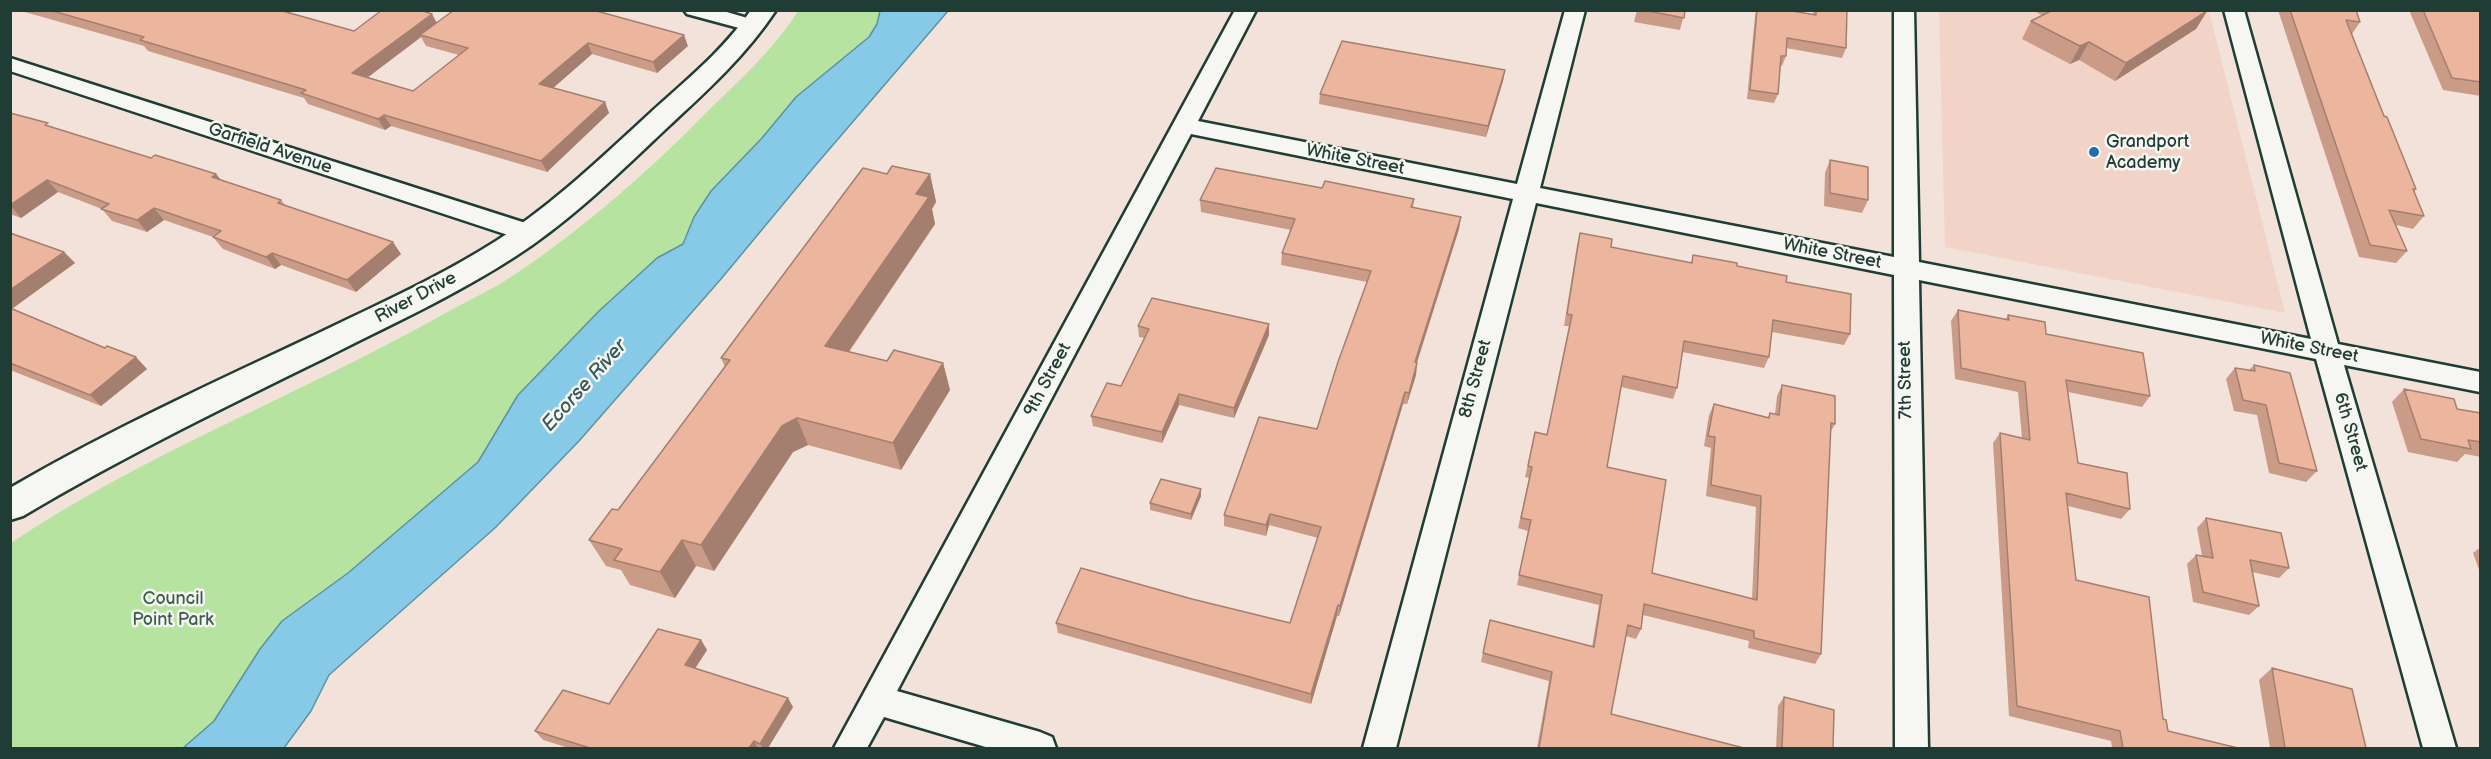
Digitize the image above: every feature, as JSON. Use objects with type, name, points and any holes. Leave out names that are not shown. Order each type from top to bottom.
[{"type":"street","points":[[694,10],[759,18]]},
{"type":"street","name":"9th Street","points":[[850,748],[1246,10]]},
{"type":"street","name":"8th Street","points":[[1379,748],[1575,10]]},
{"type":"street","name":"7th Street","points":[[1904,10],[1911,748]]},
{"type":"street","name":"6th Street","points":[[2234,10],[2327,351],[2440,748]]},
{"type":"street","name":"River Drive","points":[[12,504],[142,433],[406,304],[482,263],[529,233],[561,208],[641,137],[730,54],[759,18]]},
{"type":"street","name":"Garfield Avenue","points":[[10,64],[529,233]]},
{"type":"street","name":"White Street","points":[[1184,126],[2481,382]]},
{"type":"street","points":[[876,699],[1040,748]]},
{"type":"shaded area","name":"Grandport Academy","points":[[1939,11],[2209,11],[2285,313],[1945,247]]},
{"type":"green space","name":"Council Point Park","points":[[798,11],[922,11],[235,748],[11,748],[11,543],[61,511],[165,454],[380,348],[507,280],[591,218],[661,157],[754,65],[778,39]]},
{"type":"water","name":"Ecorse River","points":[[880,11],[948,11],[721,279],[579,441],[496,527],[329,675],[311,711],[284,748],[183,748],[214,721],[260,649],[282,621],[348,573],[478,462],[518,395],[599,311],[657,258],[683,244],[694,217],[711,191],[762,138],[796,97],[869,37],[877,24]]},
{"type":"building","points":[[49,10],[279,10],[354,31],[382,10],[420,10],[432,14],[352,73],[413,91],[468,48],[420,35],[454,10],[593,10],[684,35],[653,62],[588,43],[539,84],[605,102],[541,161],[384,115],[378,119],[301,93],[306,90],[140,40],[144,37]]},
{"type":"building","points":[[1643,10],[1685,10],[1684,18]]},
{"type":"building","points":[[1757,10],[1786,10],[1816,15],[1816,10],[1847,10],[1846,48],[1787,38],[1786,56],[1781,56],[1778,94],[1750,90]]},
{"type":"building","points":[[2053,10],[2207,11],[2126,63],[2089,42],[2080,46],[2031,21]]},
{"type":"building","points":[[2290,10],[2356,10],[2360,22],[2346,20],[2416,189],[2413,189],[2424,216],[2389,210],[2407,251],[2370,245]]},
{"type":"building","points":[[2423,10],[2481,10],[2481,82],[2452,78]]},
{"type":"building","points":[[1342,41],[1505,70],[1488,126],[1320,94]]},
{"type":"building","points":[[10,113],[48,123],[45,125],[151,158],[155,155],[216,174],[212,177],[281,200],[278,203],[393,242],[347,280],[272,253],[266,257],[213,237],[221,231],[154,208],[137,220],[101,209],[109,204],[47,180],[10,205]]},
{"type":"building","points":[[1830,160],[1868,167],[1868,200],[1830,193]]},
{"type":"building","points":[[892,166],[930,174],[916,194],[929,197],[825,346],[887,361],[894,350],[943,363],[893,443],[797,418],[782,426],[701,545],[682,540],[660,572],[614,560],[622,549],[589,540],[612,509],[618,510],[730,360],[721,358],[863,168],[887,174]]},
{"type":"building","points":[[1216,168],[1322,188],[1325,181],[1414,199],[1411,207],[1461,217],[1415,362],[1417,363],[1409,393],[1405,392],[1311,694],[1056,623],[1081,568],[1290,623],[1321,527],[1270,514],[1266,525],[1224,515],[1259,417],[1317,429],[1371,271],[1282,253],[1295,219],[1200,200]]},
{"type":"building","points":[[10,233],[64,252],[10,290]]},
{"type":"building","points":[[1580,233],[1612,239],[1611,247],[1692,263],[1693,255],[1737,263],[1737,266],[1787,276],[1786,282],[1851,294],[1850,334],[1773,320],[1769,357],[1684,341],[1677,388],[1623,376],[1607,467],[1666,480],[1652,573],[1757,600],[1761,496],[1711,485],[1715,437],[1708,436],[1714,404],[1769,418],[1770,413],[1779,415],[1782,385],[1835,396],[1835,424],[1831,423],[1821,654],[1754,638],[1754,631],[1644,604],[1641,629],[1628,625],[1611,714],[1744,748],[1539,748],[1552,672],[1483,653],[1490,620],[1594,647],[1602,595],[1519,575],[1531,520],[1521,518],[1532,467],[1528,466],[1535,432],[1547,435],[1572,315],[1567,314]]},
{"type":"building","points":[[1152,298],[1269,324],[1234,408],[1179,394],[1162,432],[1091,416],[1107,383],[1121,386],[1149,329],[1138,326]]},
{"type":"building","points":[[10,308],[105,348],[107,346],[136,357],[90,395],[10,363]]},
{"type":"building","points":[[1958,310],[2009,320],[2008,315],[2045,322],[2046,334],[2143,353],[2150,396],[2066,380],[2078,463],[2127,473],[2130,509],[2066,493],[2076,580],[2149,597],[2163,719],[2166,720],[2168,731],[2238,748],[2123,748],[2120,731],[2017,706],[2000,433],[2030,440],[2025,382],[1961,368]]},
{"type":"building","points":[[2254,365],[2290,373],[2317,471],[2279,463],[2266,405],[2243,400],[2235,368],[2255,371]]},
{"type":"building","points":[[2404,389],[2454,399],[2457,409],[2481,413],[2481,442],[2468,440],[2471,449],[2421,439]]},
{"type":"building","points":[[1161,479],[1201,489],[1191,514],[1150,503]]},
{"type":"building","points":[[2206,518],[2281,533],[2289,568],[2250,560],[2259,606],[2203,592],[2196,555],[2213,558]]},
{"type":"building","points":[[658,629],[701,640],[685,665],[788,698],[760,744],[754,741],[749,748],[590,748],[535,731],[563,690],[609,704]]},
{"type":"building","points":[[2272,668],[2352,689],[2366,748],[2285,748]]},
{"type":"building","points":[[1784,697],[1834,710],[1833,748],[1782,748]]},
{"type":"place","name":"Grandport Academy","points":[[2094,152]]}]
